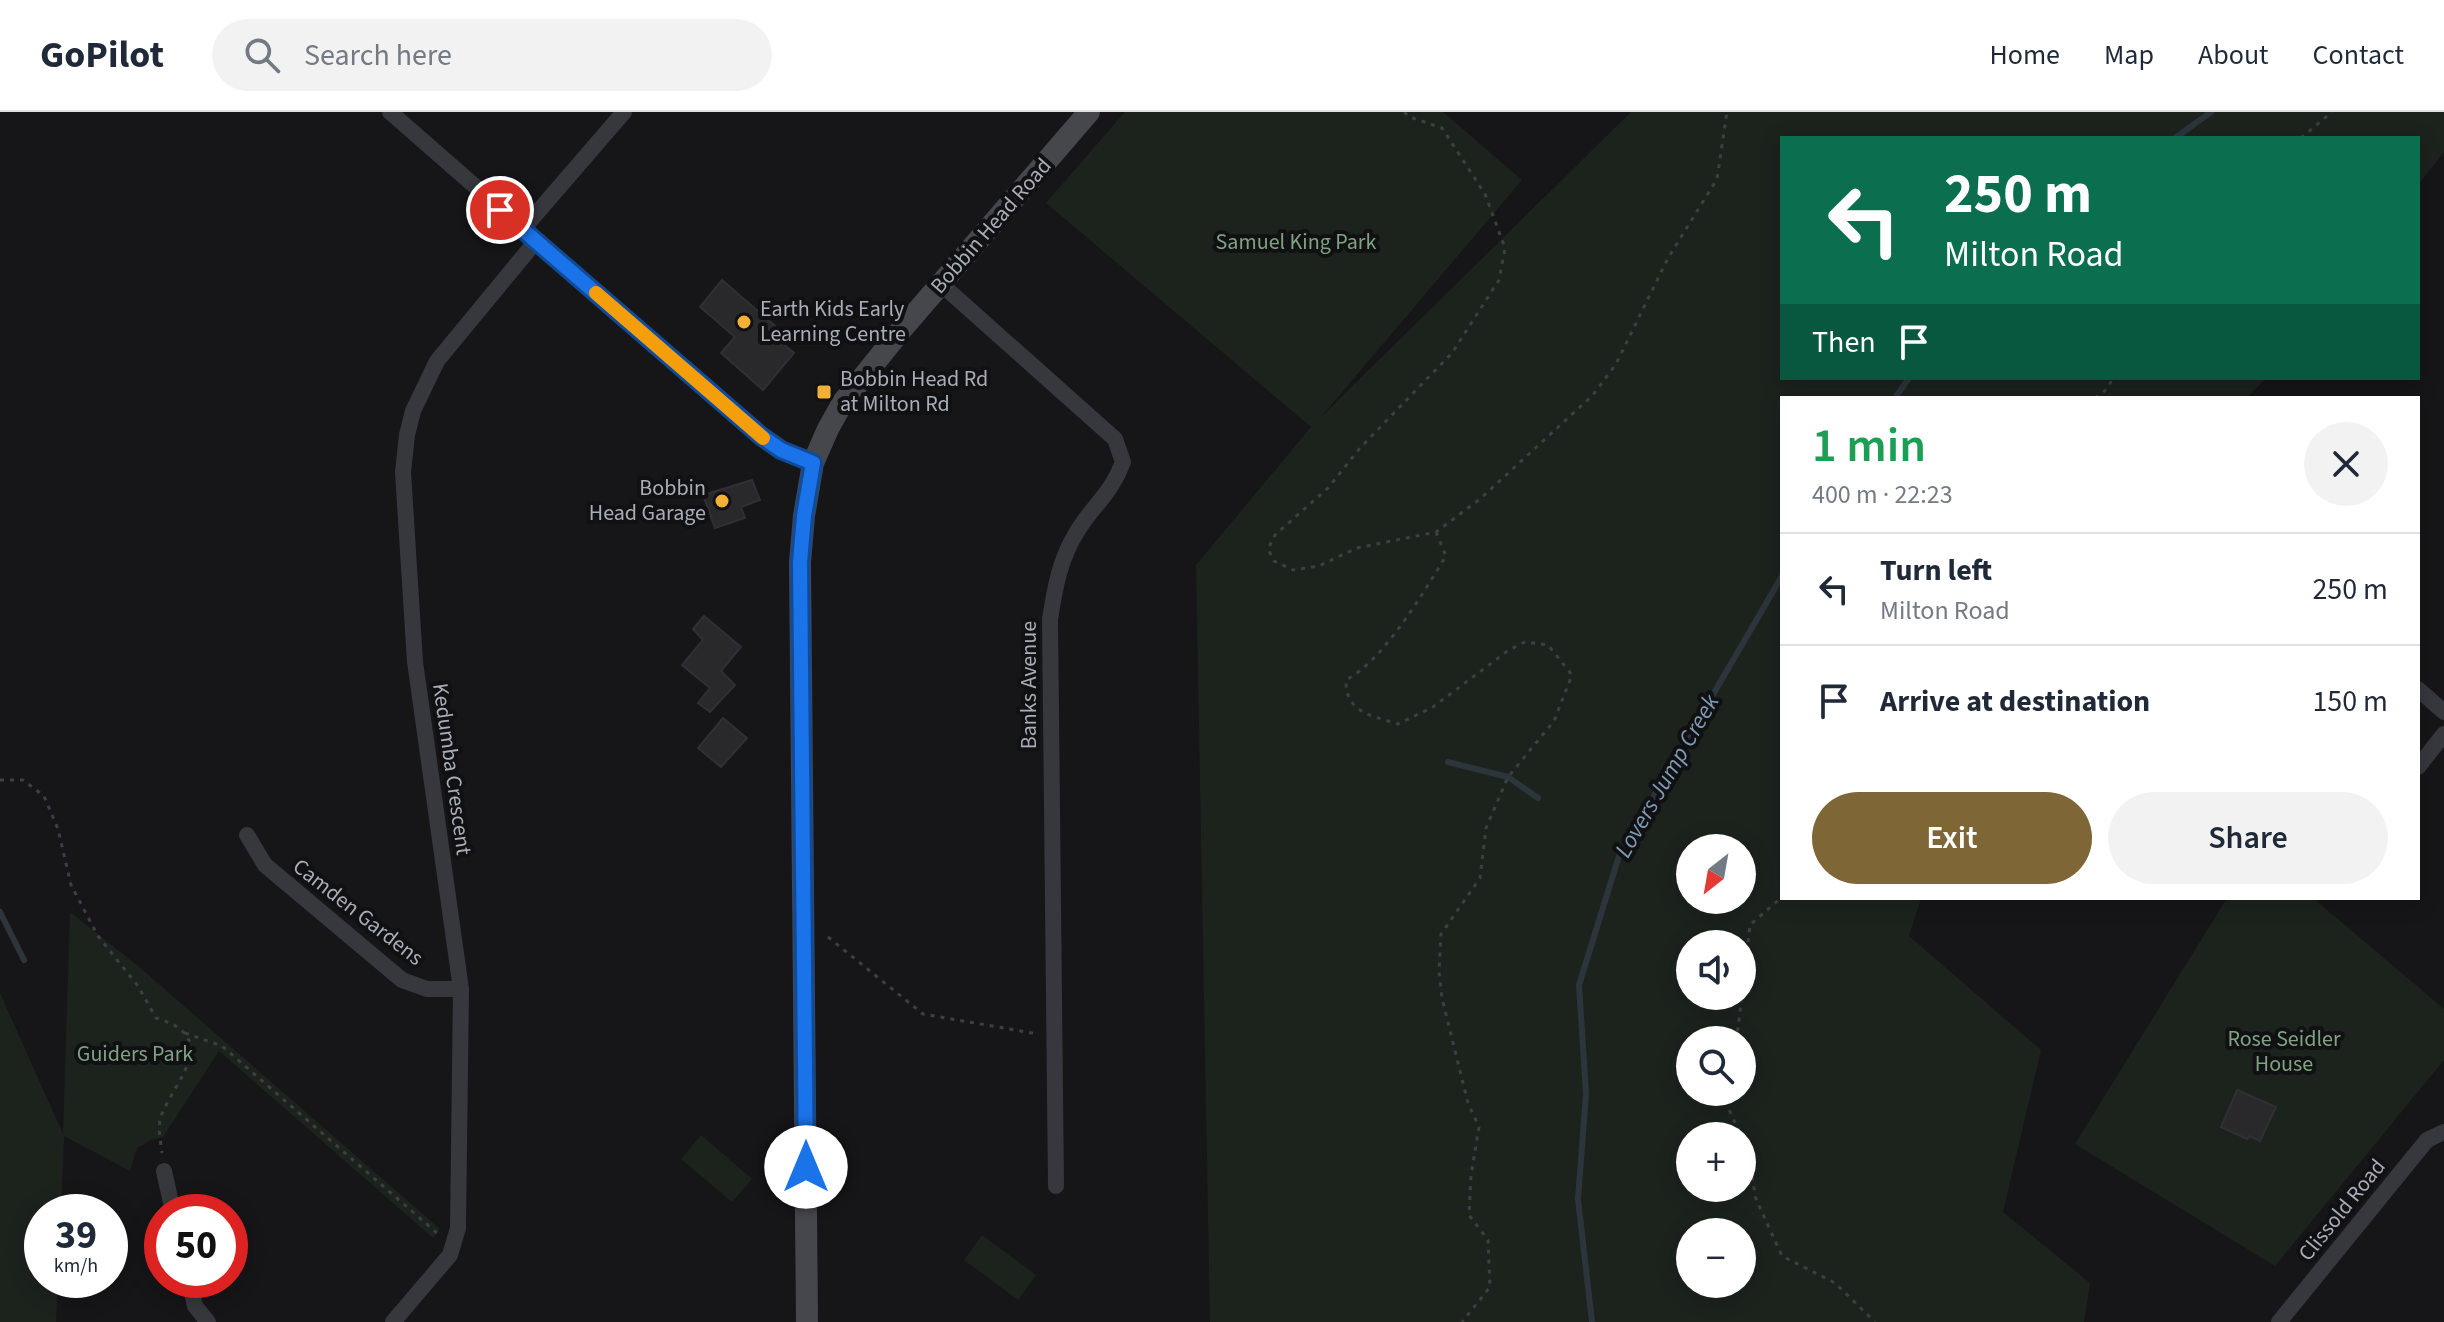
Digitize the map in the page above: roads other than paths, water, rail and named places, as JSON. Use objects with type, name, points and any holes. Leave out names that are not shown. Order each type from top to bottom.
[{"type":"main road","name":"Bobbin Head Road","points":[[807,1322],[800,562],[813,463],[843,402],[877,358],[1089,112]]},
{"type":"street","points":[[390,112],[761,436],[781,450],[813,463]]},
{"type":"street","points":[[523,229],[624,112]]},
{"type":"street","name":"Kedumba Crescent","points":[[393,1322],[450,1255],[458,1228],[461,989],[415,662],[403,472],[407,435],[413,411],[437,361],[536,241]]},
{"type":"street","name":"Banks Avenue","points":[[941,284],[1115,439],[1123,462],[1115,485],[1078,530],[1058,570],[1050,619],[1056,1186]]},
{"type":"street","points":[[2420,691],[2444,712]]},
{"type":"street","points":[[2420,764],[2444,734]]},
{"type":"street","name":"Camden Gardens","points":[[247,835],[265,865],[402,980],[427,989],[461,989]]},
{"type":"street","name":"Clissold Road","points":[[2279,1322],[2427,1140],[2444,1132]]},
{"type":"street","points":[[164,1171],[169,1194]]},
{"type":"street","points":[[193,1298],[195,1306],[208,1322]]},
{"type":"waterway","name":"Lovers Jump Creek","points":[[2178,136],[2211,112]]},
{"type":"waterway","name":"Lovers Jump Creek","points":[[1896,396],[1908,380]]},
{"type":"waterway","name":"Lovers Jump Creek","points":[[1592,1322],[1578,1199],[1586,1094],[1579,985],[1619,856],[1780,579]]},
{"type":"waterway","points":[[1448,762],[1508,777],[1538,798]]},
{"type":"waterway","points":[[0,912],[24,960]]},
{"type":"place","name":"Earth Kids Early Learning Centre","points":[[744,322]]},
{"type":"place","name":"Bobbin Head Rd at Milton Rd","points":[[824,392]]},
{"type":"place","name":"Bobbin Head Garage","points":[[722,501]]},
{"type":"park label","name":"Samuel King Park","points":[[1296,242]]},
{"type":"park label","name":"Rose Seidler House","points":[[2284,1052]]},
{"type":"park label","name":"Guiders Park","points":[[135,1054]]}]
